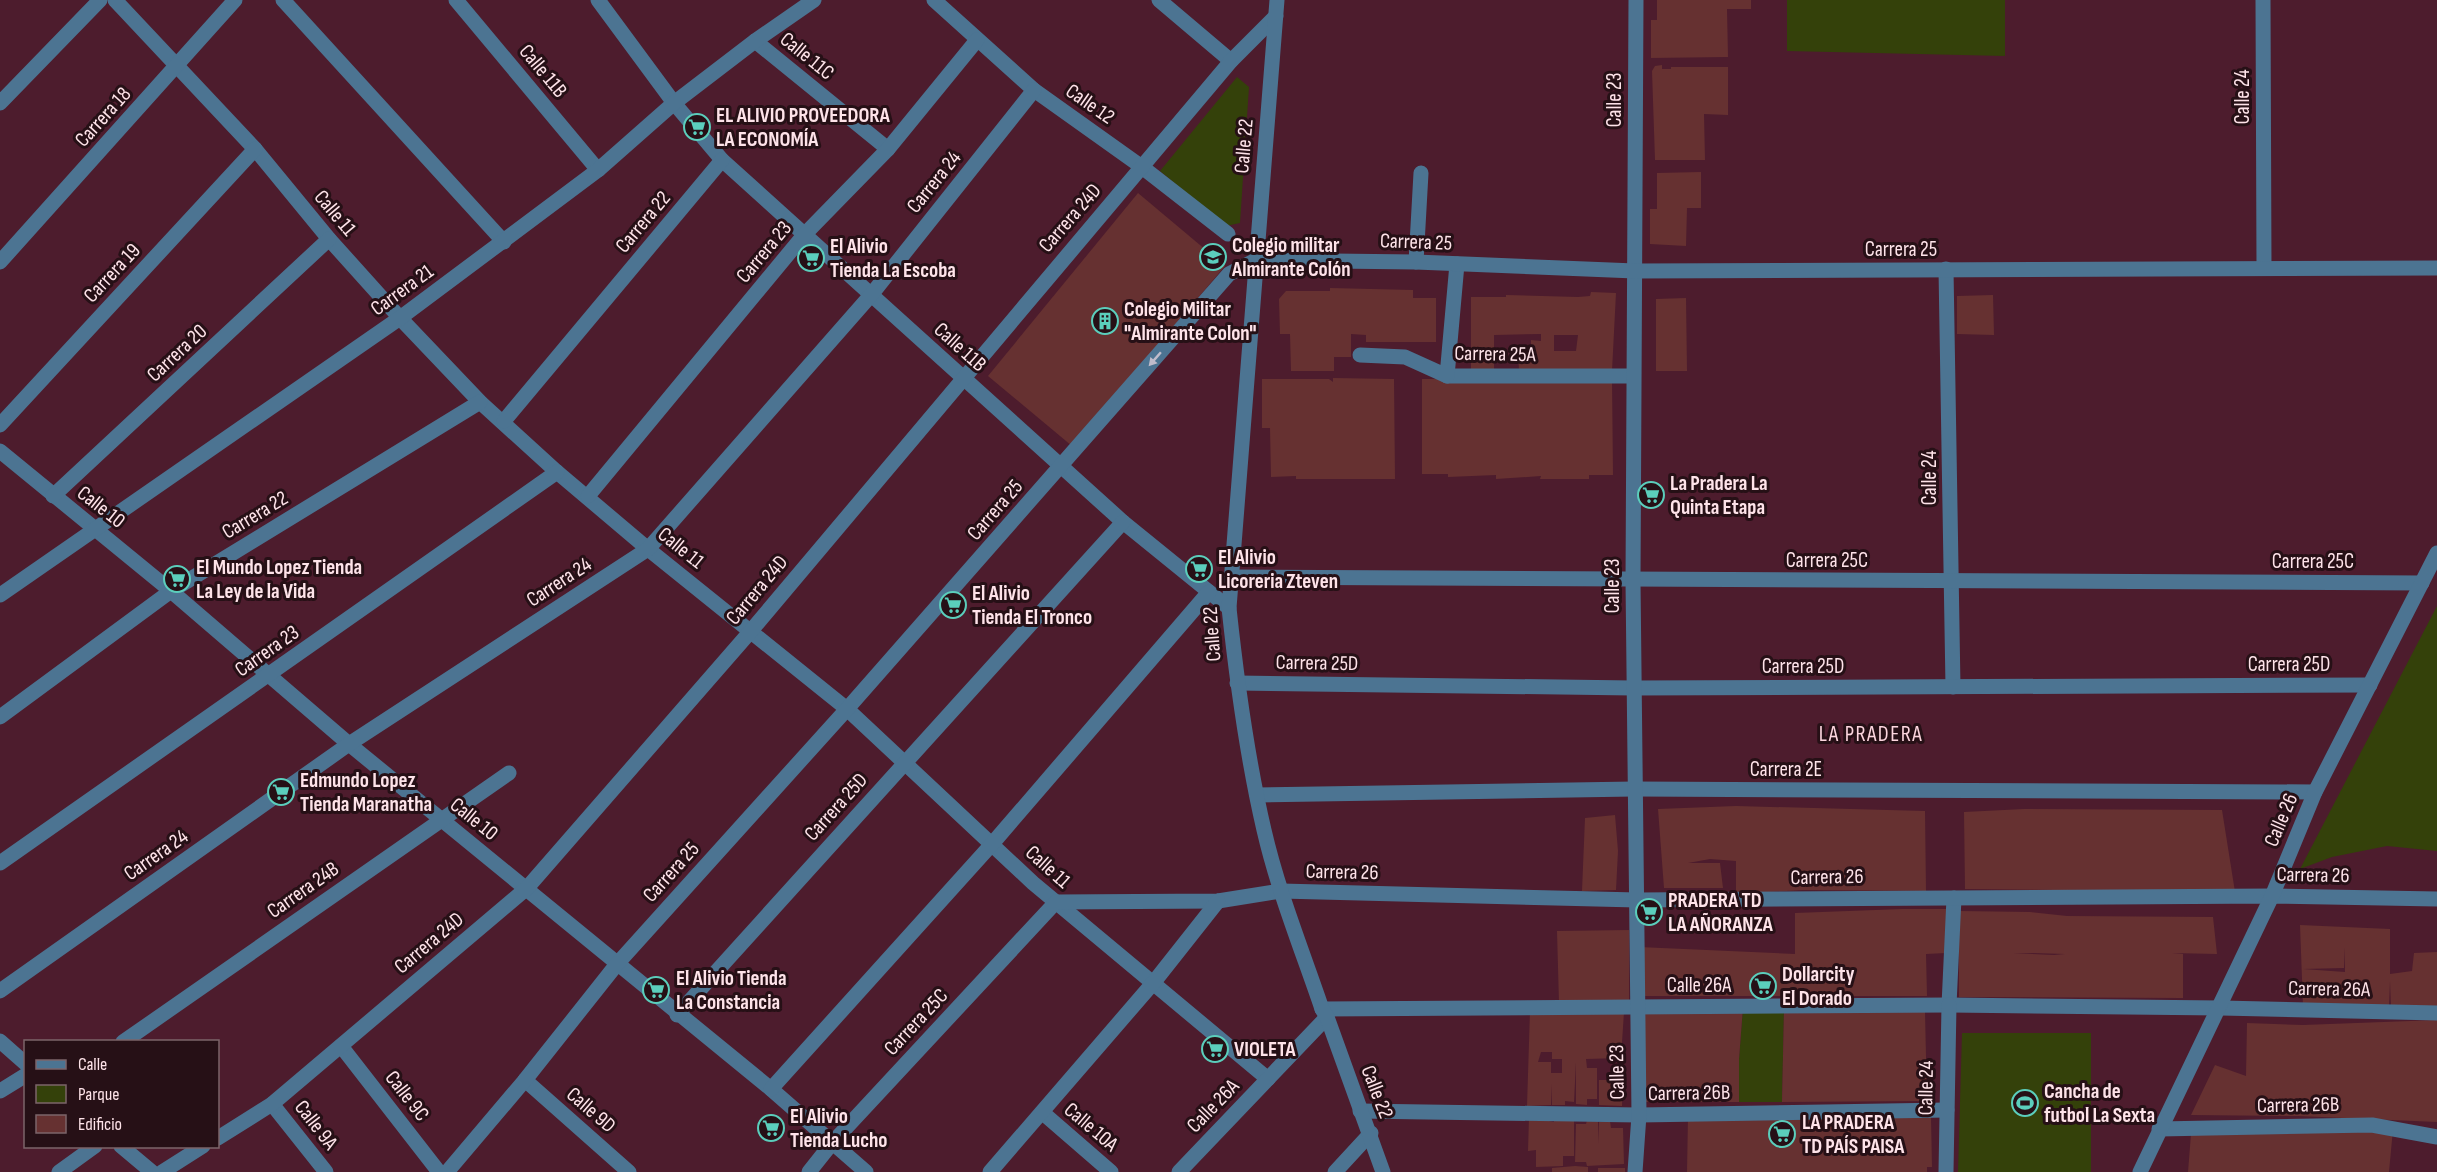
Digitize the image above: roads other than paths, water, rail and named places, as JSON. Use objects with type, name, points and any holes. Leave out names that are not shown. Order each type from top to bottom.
[{"type":"street","points":[[0,103],[100,0]]},
{"type":"street","name":"Calle 11","points":[[115,0],[255,149],[329,240],[480,402],[504,421],[557,472],[648,549],[847,709],[1056,902],[1268,1079]]},
{"type":"street","name":"Carrera 18","points":[[0,262],[235,0]]},
{"type":"street","points":[[283,0],[504,242]]},
{"type":"street","name":"Calle 11B","points":[[456,0],[598,170]]},
{"type":"street","points":[[598,0],[674,103]]},
{"type":"street","name":"Carrera 21","points":[[0,596],[400,318],[504,242],[598,170],[674,103],[755,41],[814,0]]},
{"type":"street","name":"Calle 12","points":[[934,0],[1034,90],[1142,167],[1228,234]]},
{"type":"street","points":[[1159,0],[1230,61]]},
{"type":"street","name":"Calle 23","points":[[1635,1172],[1639,1115],[1633,581],[1636,0]]},
{"type":"street","name":"Calle 24","points":[[2263,0],[2264,267]]},
{"type":"street","name":"Carrera 24D","points":[[219,1137],[272,1104],[526,888],[750,632],[962,377],[1277,8]]},
{"type":"street","name":"Calle 22","points":[[1277,8],[1229,608],[1237,682],[1264,830],[1281,891],[1360,1112],[1371,1133],[1383,1172]]},
{"type":"street","name":"Carrera 23","points":[[588,496],[804,236],[888,149],[977,40]]},
{"type":"street","name":"Calle 11C","points":[[755,41],[888,149]]},
{"type":"street","name":"Carrera 24","points":[[0,991],[349,744],[648,549],[871,295],[1034,90]]},
{"type":"street","name":"Calle 11B","points":[[674,103],[722,160],[804,236],[1123,522],[1229,608]]},
{"type":"street","name":"Carrera 19","points":[[0,425],[255,149]]},
{"type":"street","name":"Carrera 22","points":[[504,421],[722,160]]},
{"type":"street","points":[[1416,262],[1421,173]]},
{"type":"street","name":"Carrera 20","points":[[53,496],[329,240]]},
{"type":"street","name":"Carrera 25","points":[[447,1172],[525,1080],[617,964],[847,709],[1229,274],[1256,260],[1416,262],[1635,271],[2437,268]]},
{"type":"street","points":[[1447,376],[1457,264]]},
{"type":"street","name":"Calle 24","points":[[1946,269],[1953,687]]},
{"type":"street","name":"Carrera 25A","points":[[1360,355],[1405,357],[1447,376],[1633,376]]},
{"type":"street","name":"Carrera 22","points":[[0,717],[171,591],[480,402]]},
{"type":"street","name":"Calle 10","points":[[0,451],[171,591],[267,676],[349,744],[677,1015],[771,1089],[866,1172]]},
{"type":"street","name":"Carrera 23","points":[[0,863],[557,472]]},
{"type":"street","name":"Carrera 25D","points":[[677,1015],[1123,522]]},
{"type":"street","name":"Calle 26","points":[[2140,1172],[2211,1022],[2221,1008],[2272,896],[2315,792],[2437,553]]},
{"type":"street","name":"Carrera 25C","points":[[1232,577],[1633,581],[2422,583]]},
{"type":"street","points":[[771,1089],[992,844],[1209,592]]},
{"type":"street","name":"Carrera 25D","points":[[1237,682],[1634,688],[2370,685]]},
{"type":"street","name":"Carrera 24B","points":[[124,1040],[509,773]]},
{"type":"street","name":"Carrera 2E","points":[[1257,795],[1634,789],[2315,792]]},
{"type":"street","name":"Carrera 26","points":[[1056,902],[1218,901],[1281,891],[1637,900],[2272,896],[2437,899]]},
{"type":"street","name":"Calle 24","points":[[1946,1172],[1949,1005],[1954,898]]},
{"type":"street","points":[[990,1172],[1154,982],[1218,901]]},
{"type":"street","name":"Carrera 25C","points":[[809,1172],[832,1143],[1056,902]]},
{"type":"street","name":"Calle 26A","points":[[1179,1172],[1268,1079],[1325,1013],[1637,1006],[1949,1005],[2221,1008]]},
{"type":"street","name":"Carrera 26A","points":[[2221,1008],[2437,1013]]},
{"type":"street","points":[[0,1041],[24,1062]]},
{"type":"street","name":"Calle 9C","points":[[341,1046],[439,1172]]},
{"type":"street","points":[[0,1091],[24,1075]]},
{"type":"street","name":"Calle 9D","points":[[525,1080],[630,1172]]},
{"type":"street","name":"Calle 9A","points":[[272,1104],[326,1172]]},
{"type":"street","name":"Carrera 26B","points":[[1360,1112],[1639,1115],[1947,1110]]},
{"type":"street","name":"Calle 10A","points":[[1043,1113],[1112,1172]]},
{"type":"street","name":"Carrera 26B","points":[[2159,1129],[2372,1125],[2437,1137]]},
{"type":"street","points":[[1335,1172],[1371,1133]]},
{"type":"street","points":[[59,1172],[92,1148]]},
{"type":"street","points":[[123,1148],[152,1172]]},
{"type":"street","points":[[162,1172],[200,1148]]},
{"type":"place","name":"EL ALIVIO PROVEEDORA LA ECONOMÍA","points":[[697,127]]},
{"type":"place","name":"Colegio militar Almirante Colón","points":[[1213,257]]},
{"type":"place","name":"El Alivio Tienda La Escoba","points":[[811,258]]},
{"type":"place","name":"Colegio Militar \"Almirante Colon\"","points":[[1105,321]]},
{"type":"place","name":"La Pradera La Quinta Etapa","points":[[1651,495]]},
{"type":"place","name":"El Alivio Licoreria Zteven","points":[[1199,569]]},
{"type":"place","name":"El Mundo Lopez Tienda La Ley de la Vida","points":[[177,579]]},
{"type":"place","name":"El Alivio Tienda El Tronco","points":[[953,605]]},
{"type":"place","name":"Edmundo Lopez Tienda Maranatha","points":[[281,792]]},
{"type":"place","name":"PRADERA TD LA AÑORANZA","points":[[1649,912]]},
{"type":"place","name":"Dollarcity El Dorado","points":[[1763,986]]},
{"type":"place","name":"El Alivio Tienda La Constancia","points":[[656,990]]},
{"type":"place","name":"VIOLETA","points":[[1215,1049]]},
{"type":"place","name":"Cancha de futbol La Sexta","points":[[2025,1103]]},
{"type":"place","name":"El Alivio Tienda Lucho","points":[[771,1128]]},
{"type":"place","name":"LA PRADERA TD PAÍS PAISA","points":[[1782,1134]]},
{"type":"district","name":"LA PRADERA","points":[[1871,734]]}]
